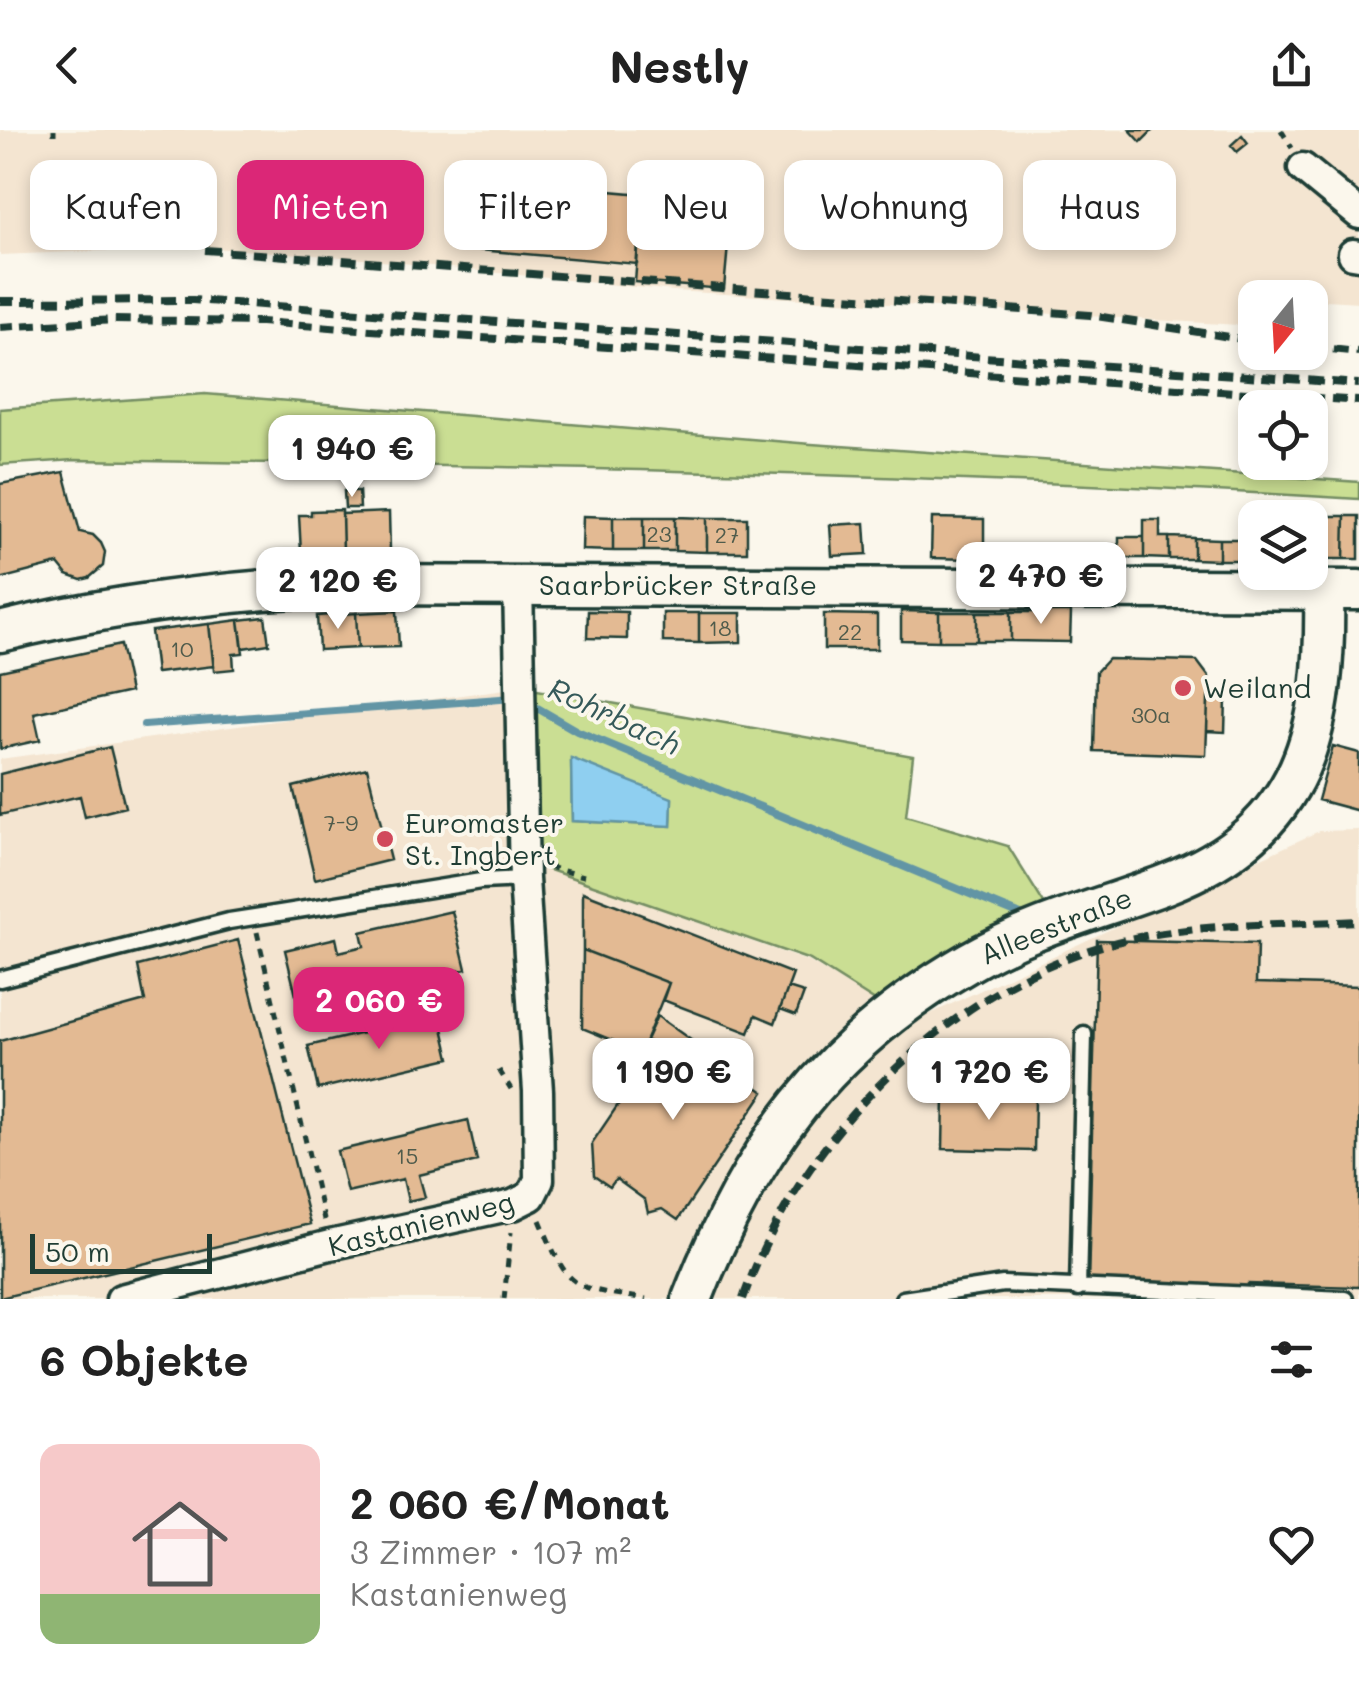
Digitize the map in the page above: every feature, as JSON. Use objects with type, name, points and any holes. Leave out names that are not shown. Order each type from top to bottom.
[{"type":"main road","name":"Saarbrücker Straße","points":[[0,632],[101,611],[256,590],[360,584],[1341,590]]},
{"type":"main road","name":"Alleestraße","points":[[692,1299],[718,1236],[767,1146],[824,1074],[893,1012],[971,960],[1014,938],[1190,874],[1250,838],[1289,788],[1313,728],[1341,590]]},
{"type":"street","points":[[1303,168],[1359,214]]},
{"type":"street","name":"Kastanienweg","points":[[129,1298],[522,1200],[539,1180],[538,1091],[524,862],[518,583]]},
{"type":"lane","points":[[0,979],[229,922],[481,881],[524,862]]},
{"type":"lane","points":[[1078,1289],[1084,1034]]},
{"type":"lane","points":[[903,1299],[1003,1284],[1345,1299]]},
{"type":"path","points":[[524,862],[584,876]]},
{"type":"path","points":[[254,920],[330,1245]]},
{"type":"path","points":[[499,1070],[516,1096]]},
{"type":"path","points":[[504,1299],[522,1200]]},
{"type":"path","points":[[522,1200],[572,1282],[597,1291],[646,1299]]},
{"type":"shaded area","points":[[0,130],[1359,130],[1359,302],[1328,300],[1328,280],[1238,280],[1238,325],[674,291],[242,250],[424,250],[424,160],[237,160],[237,250],[217,248],[217,160],[30,160],[30,250],[124,250],[0,255]]},
{"type":"shaded area","points":[[520,687],[524,861],[810,962],[911,1023],[1319,831],[1359,830],[1359,1299],[0,1299],[0,759]]},
{"type":"green space","points":[[205,394],[811,444],[1238,474],[1238,480],[1359,482],[1359,499],[717,472],[74,460],[0,465],[0,409]]},
{"type":"green space","points":[[520,687],[913,756],[906,816],[1008,846],[1053,918],[891,1011],[810,960],[524,861]],"holes":[[[571,759],[672,799],[671,826],[572,821]]]},
{"type":"water","points":[[571,758],[672,798],[671,826],[572,821]]},
{"type":"building","points":[[1130,130],[1153,130],[1141,142]]},
{"type":"building","points":[[1242,135],[1248,143],[1237,152],[1231,145]]},
{"type":"building","points":[[607,191],[627,193],[627,250],[638,250],[637,264],[480,250],[607,250]]},
{"type":"building","points":[[638,250],[728,250],[724,289],[635,282]]},
{"type":"building","points":[[64,472],[80,532],[93,535],[101,543],[105,552],[103,566],[81,580],[67,575],[58,564],[0,579],[0,484]]},
{"type":"building","points":[[344,491],[359,491],[360,508],[345,508]]},
{"type":"building","points":[[342,510],[343,552],[301,553],[299,515]]},
{"type":"building","points":[[389,512],[390,550],[343,552],[342,514]]},
{"type":"building","points":[[583,516],[613,517],[613,551],[582,550]]},
{"type":"building","points":[[1328,516],[1345,516],[1344,559],[1328,559]]},
{"type":"building","points":[[1345,516],[1359,516],[1359,559],[1344,559]]},
{"type":"building","points":[[613,517],[644,517],[644,551],[613,551]]},
{"type":"building","points":[[644,517],[675,517],[675,551],[644,551]]},
{"type":"building","points":[[675,517],[707,518],[707,552],[675,551]]},
{"type":"building","points":[[707,518],[747,518],[747,552],[707,552]]},
{"type":"building","points":[[932,518],[984,519],[984,545],[972,545],[972,559],[931,558]]},
{"type":"building","points":[[1144,520],[1160,520],[1160,537],[1169,537],[1169,559],[1144,558]]},
{"type":"building","points":[[865,523],[867,554],[832,556],[830,525]]},
{"type":"building","points":[[1119,537],[1144,537],[1144,558],[1119,558]]},
{"type":"building","points":[[1169,537],[1194,538],[1194,559],[1169,559]]},
{"type":"building","points":[[1194,538],[1219,539],[1219,560],[1194,559]]},
{"type":"building","points":[[1219,539],[1238,539],[1238,560],[1219,560]]},
{"type":"building","points":[[397,611],[399,647],[358,648],[356,613]]},
{"type":"building","points":[[588,611],[627,612],[627,639],[587,638]]},
{"type":"building","points":[[901,611],[939,612],[939,641],[901,640]]},
{"type":"building","points":[[939,612],[977,612],[977,641],[939,641]]},
{"type":"building","points":[[977,612],[1011,612],[1011,641],[977,641]]},
{"type":"building","points":[[1011,612],[1071,612],[1070,642],[1011,641]]},
{"type":"building","points":[[356,613],[358,648],[319,650],[317,616]]},
{"type":"building","points":[[663,613],[699,613],[699,643],[663,642]]},
{"type":"building","points":[[699,613],[741,613],[741,642],[699,643]]},
{"type":"building","points":[[824,614],[877,615],[877,649],[824,649]]},
{"type":"building","points":[[265,617],[269,644],[243,648],[239,620]]},
{"type":"building","points":[[239,620],[243,653],[233,654],[234,669],[214,671],[209,624]]},
{"type":"building","points":[[209,624],[214,666],[156,673],[151,631]]},
{"type":"building","points":[[120,645],[130,692],[34,713],[40,740],[0,749],[0,671]]},
{"type":"building","points":[[1108,659],[1197,661],[1209,677],[1206,755],[1094,751],[1096,672]]},
{"type":"building","points":[[1208,699],[1226,699],[1225,732],[1207,731]]},
{"type":"building","points":[[1333,746],[1359,753],[1359,811],[1318,800]]},
{"type":"building","points":[[110,747],[125,807],[85,817],[80,796],[0,815],[0,774]]},
{"type":"building","points":[[367,768],[390,860],[315,879],[293,787]]},
{"type":"building","points":[[583,892],[793,974],[775,1023],[756,1015],[749,1033],[663,1000],[669,983],[583,950]]},
{"type":"building","points":[[452,911],[466,969],[299,1008],[285,950],[336,938],[339,952],[364,946],[361,932]]},
{"type":"building","points":[[238,940],[310,1224],[0,1298],[0,1041],[145,1001],[138,966]]},
{"type":"building","points":[[1097,940],[1257,944],[1256,983],[1359,986],[1359,1287],[1248,1284],[1248,1290],[1088,1285]]},
{"type":"building","points":[[583,950],[669,983],[641,1052],[582,1028]]},
{"type":"building","points":[[788,988],[804,993],[796,1015],[780,1009]]},
{"type":"building","points":[[376,990],[384,1028],[360,1034],[350,996]]},
{"type":"building","points":[[440,1015],[450,1058],[318,1089],[308,1046]]},
{"type":"building","points":[[657,1016],[764,1092],[678,1220],[662,1209],[648,1213],[645,1200],[616,1179],[610,1187],[594,1176],[592,1143],[658,1046],[646,1040]]},
{"type":"building","points":[[944,1095],[1035,1097],[1034,1151],[943,1149]]},
{"type":"building","points":[[468,1120],[477,1161],[419,1175],[425,1197],[408,1201],[403,1179],[347,1192],[337,1151]]},
{"type":"waterway","name":"Rohrbach","points":[[144,725],[514,698]]},
{"type":"waterway","name":"Rohrbach","points":[[527,702],[577,731],[1028,918]]},
{"type":"railway","points":[[205,250],[1090,315],[1238,338]]},
{"type":"railway","points":[[0,301],[193,300],[1359,384]]},
{"type":"railway","points":[[0,327],[113,320],[261,322],[1359,401]]},
{"type":"railway","points":[[1328,349],[1359,352]]},
{"type":"railway","points":[[743,1299],[769,1238],[803,1180],[844,1124],[891,1073],[944,1028],[1001,990],[1062,960],[1154,934],[1359,921]]},
{"type":"place","name":"Weiland","points":[[1183,688]]},
{"type":"place","name":"Euromaster St. Ingbert","points":[[385,839]]}]
